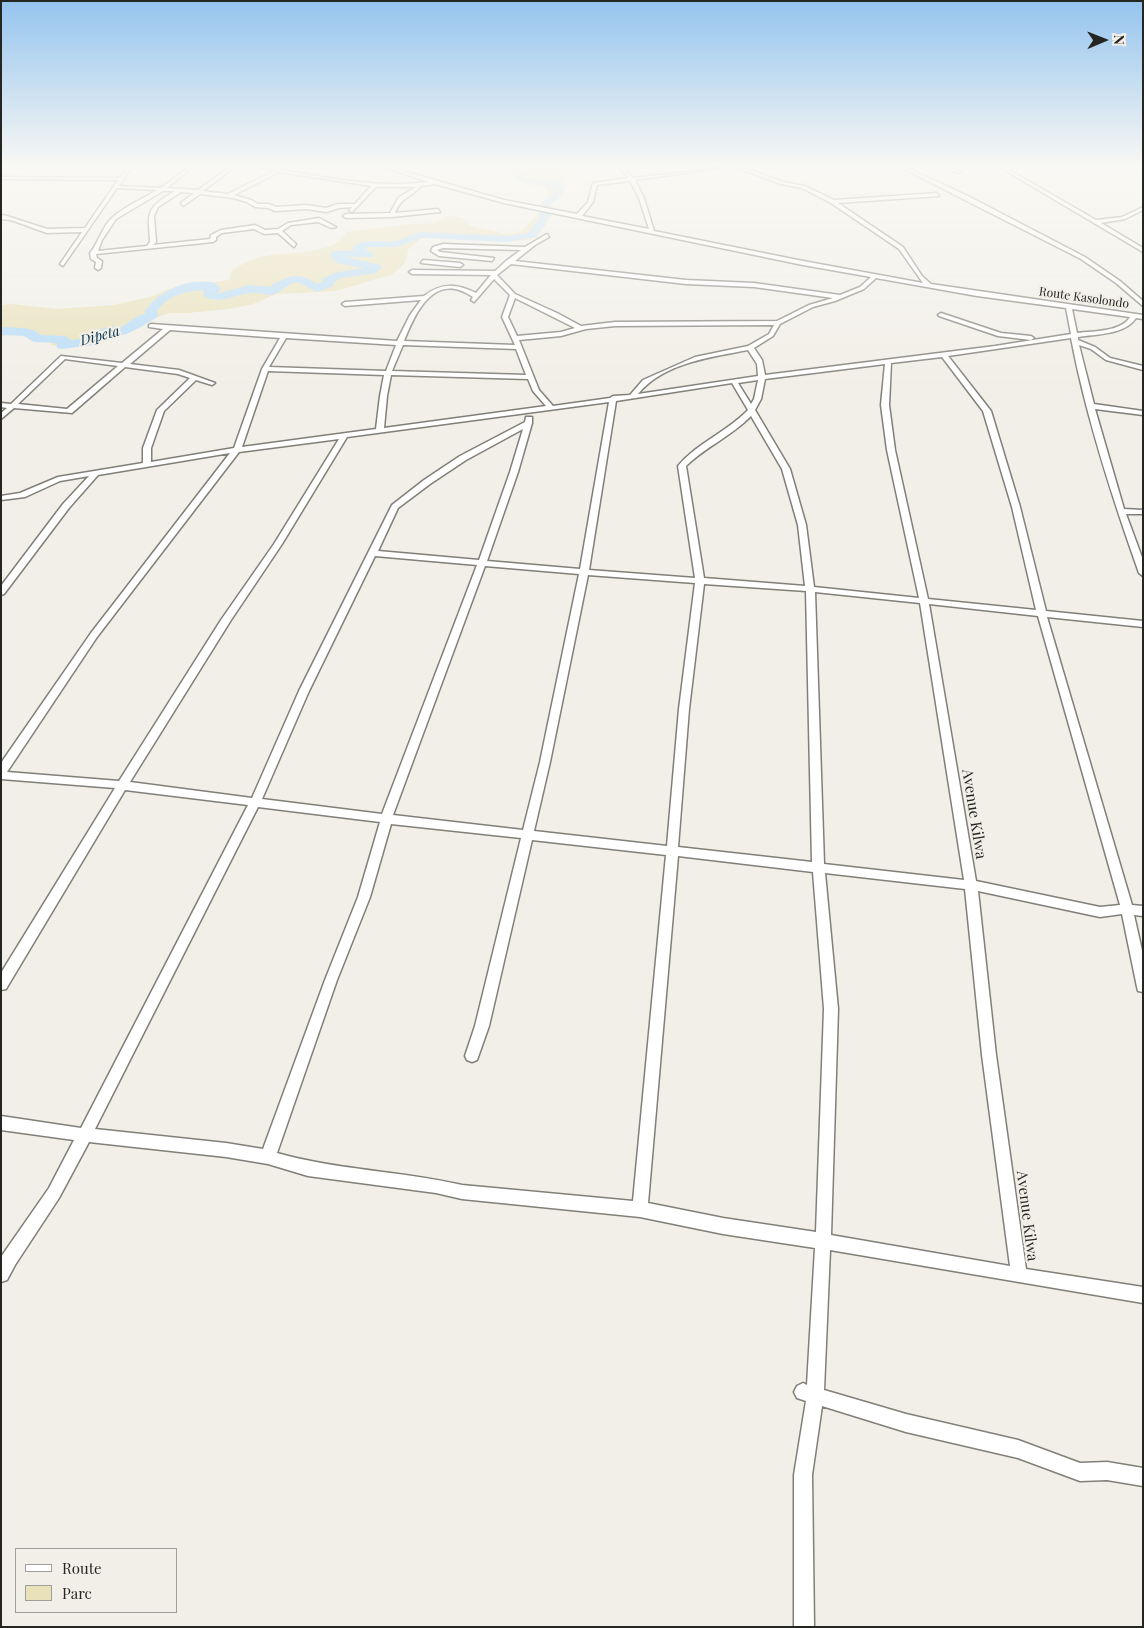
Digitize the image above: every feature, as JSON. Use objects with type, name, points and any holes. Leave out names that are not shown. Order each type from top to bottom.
[{"type":"street","points":[[63,264],[77,244]]},
{"type":"street","points":[[93,252],[97,249],[98,244]]},
{"type":"street","points":[[93,252],[171,244]]},
{"type":"street","points":[[345,304],[424,298],[441,289],[455,287],[476,298],[494,274],[534,244]]},
{"type":"street","name":"Route Kasolondo","points":[[713,244],[930,286],[1143,318]]},
{"type":"street","points":[[895,244],[901,248],[920,277],[930,286]]},
{"type":"street","points":[[1055,244],[1083,258],[1118,282],[1143,304]]},
{"type":"street","points":[[461,261],[439,254],[434,251],[435,248],[443,246],[524,250]]},
{"type":"street","points":[[422,262],[461,261],[524,250]]},
{"type":"street","points":[[93,252],[94,259],[98,262],[98,268]]},
{"type":"street","points":[[476,258],[492,259]]},
{"type":"street","points":[[456,273],[461,261]]},
{"type":"street","points":[[508,262],[686,282],[754,285],[840,297]]},
{"type":"street","points":[[412,272],[494,274],[513,294],[547,312],[564,317],[579,328]]},
{"type":"street","points":[[516,338],[561,334],[579,328],[615,324],[778,323],[811,306],[862,288],[875,276]]},
{"type":"street","points":[[513,294],[505,317],[520,347],[536,391],[550,407]]},
{"type":"street","points":[[354,300],[367,302],[376,298]]},
{"type":"street","points":[[380,430],[381,404],[391,362],[424,298]]},
{"type":"street","points":[[1069,307],[1091,406],[1121,510],[1143,572]]},
{"type":"street","points":[[941,315],[1000,335],[1043,340]]},
{"type":"street","points":[[1,498],[22,495],[58,479],[237,450],[613,398],[632,397],[761,377],[888,362],[1043,340],[1076,338],[1121,328],[1129,324],[1134,316]]},
{"type":"street","points":[[632,397],[646,381],[679,365],[697,358],[750,348],[771,335],[778,323]]},
{"type":"street","points":[[151,326],[214,330],[283,338],[399,344],[520,347]]},
{"type":"street","points":[[1,406],[69,411],[170,327]]},
{"type":"street","points":[[283,338],[265,369],[237,450],[94,635],[1,774],[95,782],[386,819],[970,885],[1100,912],[1143,911]]},
{"type":"street","points":[[1076,338],[1108,359],[1143,368]]},
{"type":"street","points":[[640,1210],[653,1081],[684,709],[700,581],[682,466],[690,456],[739,426],[752,411],[760,395],[761,377],[760,358],[750,348]]},
{"type":"street","points":[[944,354],[986,410],[1016,507],[1042,614],[1127,910],[1143,987]]},
{"type":"street","points":[[1,417],[63,357],[179,372],[212,383]]},
{"type":"street","name":"Avenue Kilwa","points":[[888,362],[885,404],[891,450],[924,600],[970,885],[989,1055],[1019,1275]]},
{"type":"street","points":[[265,369],[532,378]]},
{"type":"street","points":[[147,465],[147,448],[161,410],[194,378]]},
{"type":"street","points":[[734,381],[786,469],[802,526],[810,589],[818,868],[831,1009],[829,1126],[823,1241],[803,1475],[804,1627]]},
{"type":"street","points":[[472,1056],[482,1026],[545,762],[584,572],[613,398]]},
{"type":"street","points":[[1091,406],[1143,413]]},
{"type":"street","points":[[268,1157],[331,980],[364,897],[386,819],[482,563],[514,472],[532,410]]},
{"type":"street","points":[[1,1274],[9,1259],[54,1193],[123,1063],[286,736],[304,691],[374,553],[395,507],[426,482],[463,458],[528,423]]},
{"type":"street","points":[[1,984],[160,723],[226,620],[278,544],[344,436]]},
{"type":"street","points":[[1,592],[66,506],[95,474]]},
{"type":"street","points":[[1121,510],[1143,512]]},
{"type":"street","points":[[374,553],[584,572],[810,589],[1143,624]]},
{"type":"street","points":[[1,1123],[84,1135],[226,1150],[268,1157],[308,1169],[436,1186],[462,1192],[640,1210],[723,1226],[1143,1295]]},
{"type":"street","points":[[809,1394],[906,1423],[1018,1449],[1080,1472],[1107,1471],[1143,1477]]},
{"type":"green space","points":[[333,244],[414,244],[409,248],[405,263],[393,274],[336,291],[276,294],[253,304],[229,309],[170,313],[151,319],[96,343],[69,347],[52,345],[51,342],[32,340],[24,334],[1,336],[1,305],[12,304],[57,309],[114,305],[154,296],[168,289],[229,280],[232,270],[256,258],[305,252]]},
{"type":"waterway","name":"Dipeta","points":[[1,331],[25,332],[35,335],[34,338],[65,340],[62,345],[94,341],[103,333],[112,330],[123,331],[142,319],[152,316],[151,311],[162,298],[185,289],[211,286],[215,289],[209,292],[209,294],[224,297],[249,289],[274,290],[279,285],[295,278],[302,279],[317,288],[329,283],[327,280],[333,279],[338,275],[372,271],[376,267],[341,261],[336,255],[337,253],[369,255],[357,249],[366,244]]},
{"type":"waterway","name":"Dipeta","points":[[392,244],[397,244]]}]
